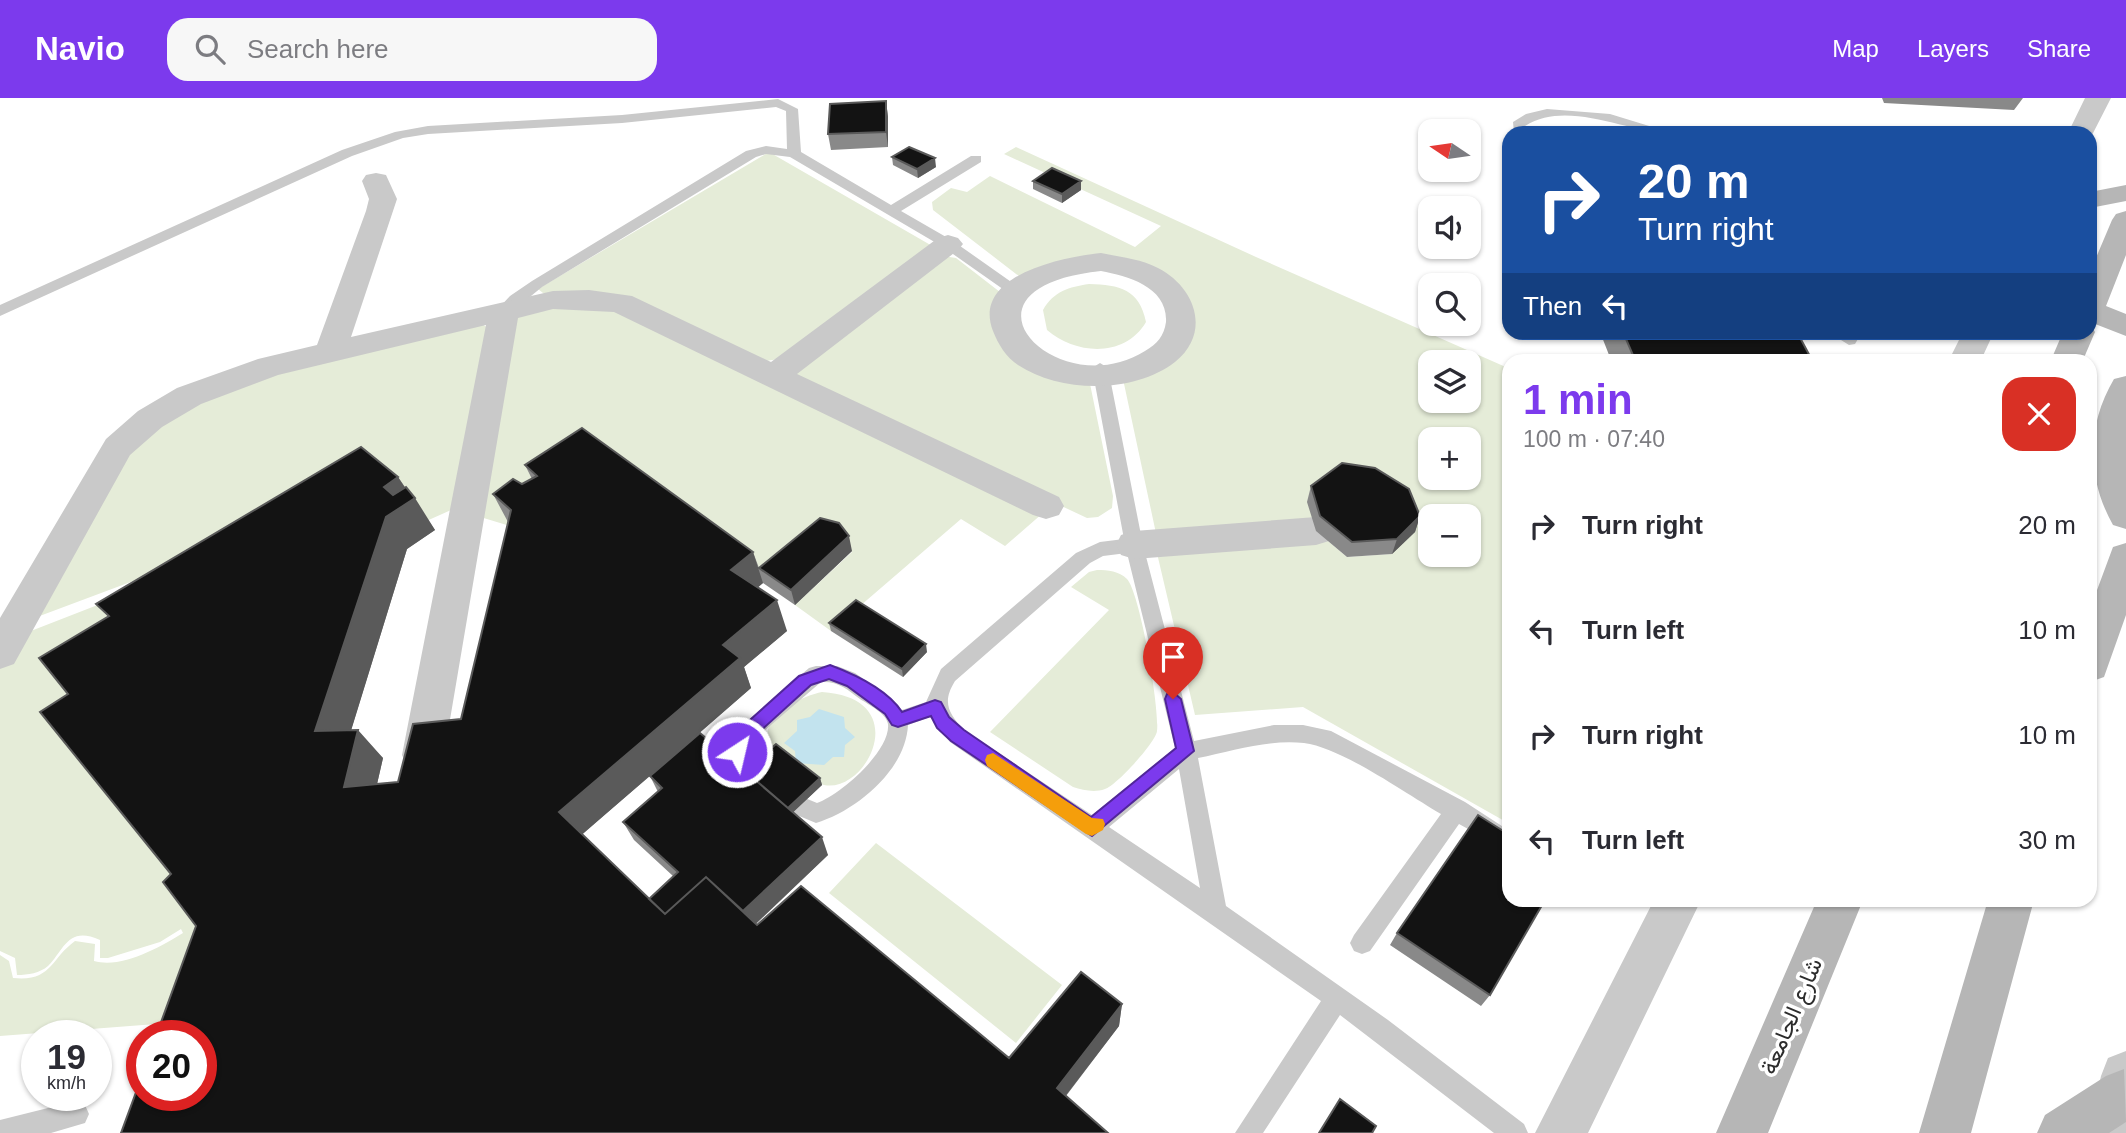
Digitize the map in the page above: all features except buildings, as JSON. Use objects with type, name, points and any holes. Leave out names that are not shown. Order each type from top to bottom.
[{"type":"main road","points":[[2097,199],[2126,193]]},
{"type":"main road","points":[[2097,292],[2126,220]]},
{"type":"main road","points":[[2097,312],[2126,326]]},
{"type":"main road","points":[[2126,387],[2109,442],[2107,461],[2110,482],[2126,516]]},
{"type":"main road","points":[[2097,645],[2126,557]]},
{"type":"main road","name":"شارع الجامعة","points":[[1742,1133],[1837,907]]},
{"type":"main road","points":[[1945,1133],[2009,907]]},
{"type":"main road","points":[[2063,1133],[2121,1101]]},
{"type":"street","points":[[2084,126],[2098,98]]},
{"type":"street","points":[[331,349],[383,200],[376,181]]},
{"type":"street","points":[[772,377],[948,244]]},
{"type":"street","points":[[1101,262],[1147,274],[1165,286],[1177,301],[1183,317],[1180,334],[1169,350],[1151,362],[1128,371],[1073,373],[1048,367],[1027,355],[1012,341],[1006,324],[1007,307],[1019,294],[1031,278],[1052,269],[1101,262]]},
{"type":"street","points":[[0,653],[118,447],[150,419],[189,396],[229,379],[331,349],[553,300],[589,299],[621,303],[1046,506]]},
{"type":"street","points":[[423,755],[504,311]]},
{"type":"street","points":[[1134,545],[1316,531]]},
{"type":"street","points":[[1561,1133],[1674,907]]},
{"type":"lane","points":[[0,311],[347,153],[400,135],[428,130],[665,116],[778,103],[792,109],[794,155]]},
{"type":"lane","points":[[1518,126],[1524,117],[1542,110],[1566,107],[1592,110],[1643,126]]},
{"type":"lane","points":[[504,311],[537,284],[751,154],[766,150],[794,155],[893,210],[948,244],[1019,294]]},
{"type":"lane","points":[[893,210],[976,159]]},
{"type":"lane","points":[[1100,372],[1134,545],[1186,751],[1216,912]]},
{"type":"lane","points":[[1134,545],[1100,549],[1064,572],[948,675],[937,690],[935,707],[943,723],[957,736],[1216,912],[1455,1085],[1515,1133]]},
{"type":"lane","points":[[757,770],[739,757],[738,741],[816,674],[830,672],[843,676],[891,709],[898,720],[900,732],[896,745],[837,807],[816,813],[800,806]]},
{"type":"lane","points":[[898,720],[935,707]]},
{"type":"lane","points":[[1092,828],[1186,751],[1248,737],[1303,734],[1331,740],[1457,809],[1502,837]]},
{"type":"lane","points":[[1362,943],[1457,809]]},
{"type":"lane","points":[[1248,1133],[1336,999]]},
{"type":"lane","points":[[0,1133],[76,1114]]},
{"type":"green space","points":[[1016,147],[1418,328],[1418,336],[1435,336],[1467,350],[1418,350],[1418,413],[1481,413],[1481,356],[1502,365],[1502,820],[1303,707],[1195,715],[1156,549],[1322,536],[1347,557],[1391,554],[1414,532],[1314,526],[1157,538],[1123,379],[1187,334],[1138,266],[1024,280],[933,210],[932,202],[951,188],[967,192],[990,176],[1135,247],[1161,226],[1004,154]]},
{"type":"green space","points":[[769,152],[934,247],[785,358],[766,361],[621,297],[548,297],[538,289]]},
{"type":"green space","points":[[943,256],[956,258],[1009,299],[1004,333],[1089,379],[1113,496],[1112,508],[1098,517],[1087,518],[806,386],[796,375],[801,360]]},
{"type":"green space","points":[[1089,284],[1119,288],[1139,302],[1146,322],[1137,334],[1126,342],[1100,349],[1072,344],[1047,330],[1043,310],[1052,298],[1069,289]]},
{"type":"green space","points":[[568,303],[611,307],[1043,513],[1005,546],[961,519],[831,631],[795,605],[852,552],[823,534],[763,583],[596,460],[510,526],[477,516],[515,318]]},
{"type":"green space","points":[[482,324],[488,328],[460,506],[413,527],[206,900],[208,1020],[126,1020],[126,1026],[112,1027],[112,1020],[21,1020],[21,1034],[0,1036],[0,955],[9,961],[13,978],[26,978],[43,973],[75,941],[95,944],[94,961],[105,963],[140,955],[183,933],[181,929],[160,942],[108,958],[100,958],[100,940],[81,935],[68,941],[48,966],[25,975],[17,975],[15,958],[0,951],[0,667],[18,636],[226,555],[224,547],[29,620],[128,444],[240,379]]},
{"type":"green space","points":[[1097,570],[1120,574],[1127,579],[1132,589],[1148,652],[1157,731],[1143,753],[1118,780],[1105,789],[1093,791],[1073,787],[990,732],[1109,610],[1071,587],[1089,572]]},
{"type":"green space","points":[[822,692],[851,698],[868,710],[875,726],[874,744],[867,761],[855,775],[840,784],[824,785],[812,779],[769,742],[770,724],[776,716],[794,703]]},
{"type":"green space","points":[[876,843],[1062,985],[1016,1043],[829,893]]},
{"type":"water","points":[[819,709],[844,717],[845,728],[855,737],[845,745],[844,757],[833,757],[824,765],[796,763],[795,751],[784,743],[797,731],[797,720],[810,717]]},
{"type":"slow traffic","points":[[993,760],[1092,828],[1096,824]]},
{"type":"route","points":[[737,752],[738,741],[805,681],[816,674],[830,672],[853,682],[891,709],[898,720],[935,707],[943,723],[957,736],[1092,828],[1186,751],[1173,699]]}]
